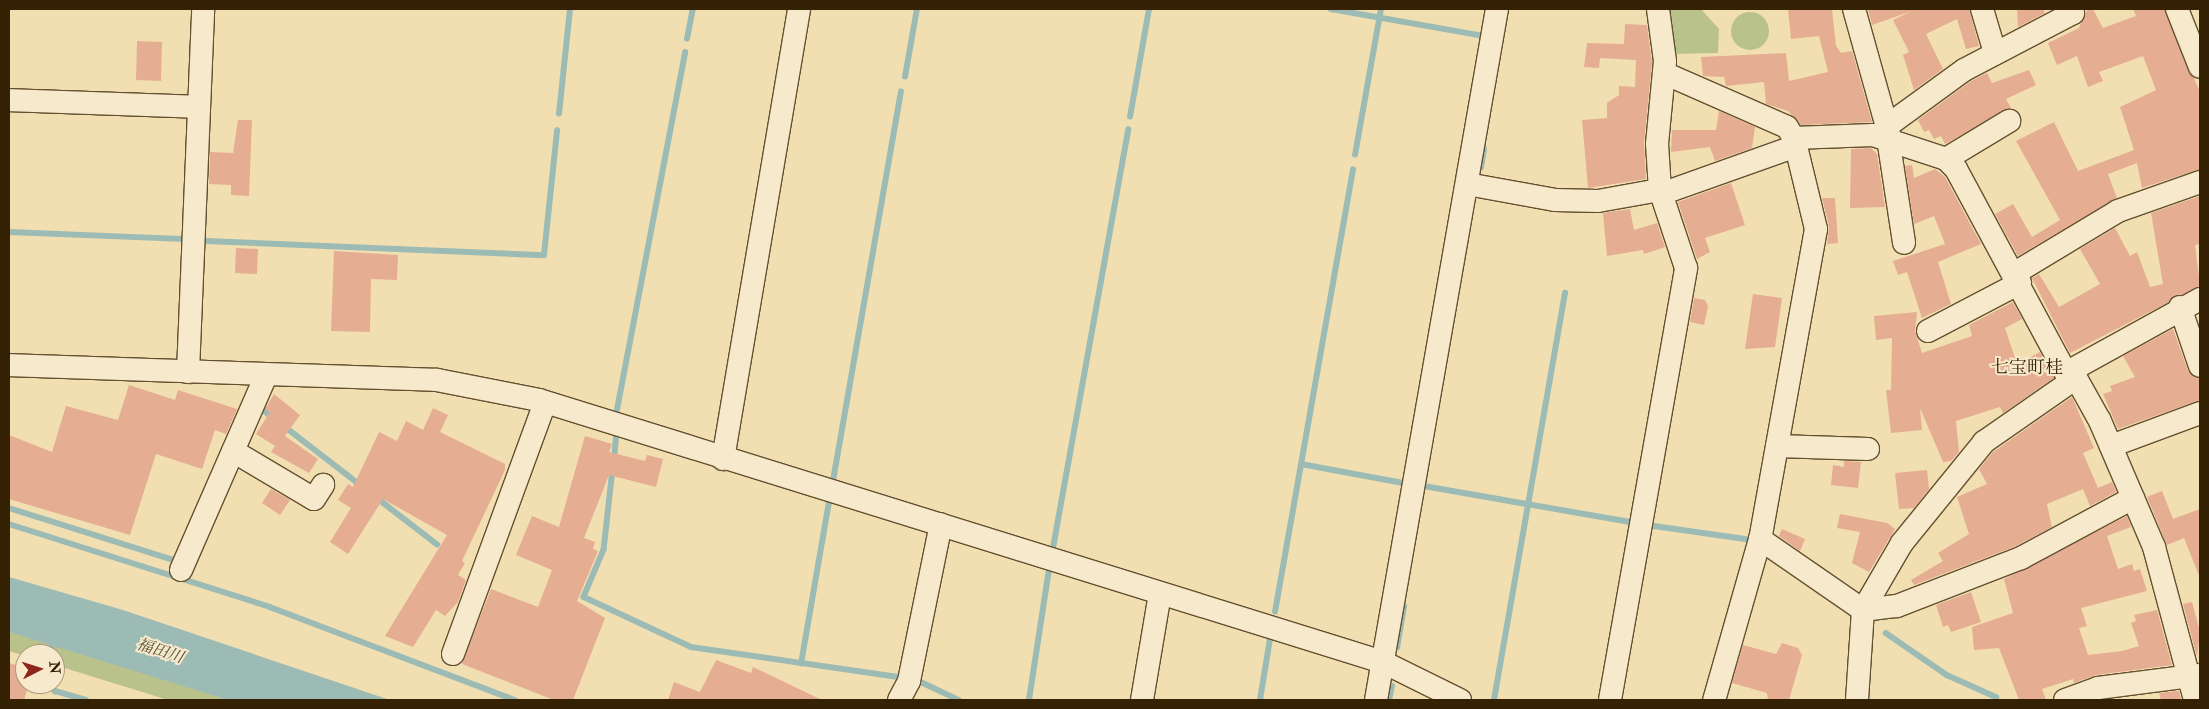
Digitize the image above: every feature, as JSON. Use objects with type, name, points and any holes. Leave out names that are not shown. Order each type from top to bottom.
[{"type":"street","points":[[188,372],[203,9]]},
{"type":"street","points":[[723,459],[799,9]]},
{"type":"street","points":[[1376,700],[1498,9]]},
{"type":"street","points":[[1610,700],[1686,268],[1660,192],[1657,144],[1664,73],[1658,9]]},
{"type":"street","points":[[1854,9],[1888,134],[1904,243]]},
{"type":"street","points":[[1982,9],[1996,52]]},
{"type":"street","points":[[1888,134],[1996,52],[2073,13],[2072,9]]},
{"type":"street","points":[[2177,9],[2200,67]]},
{"type":"street","points":[[1664,73],[1787,127],[1795,142],[1816,229],[1760,539],[1714,700]]},
{"type":"street","points":[[9,100],[199,107]]},
{"type":"street","points":[[1946,159],[2009,121]]},
{"type":"street","points":[[1467,184],[1555,200],[1598,201],[1660,192],[1795,142],[1888,134],[1946,159],[2017,278],[2111,446],[2154,547],[2194,675],[2195,700]]},
{"type":"street","points":[[1928,332],[2017,278],[2118,211],[2200,182]]},
{"type":"street","points":[[1858,700],[1864,610],[1902,543],[1960,468],[1984,442],[2071,376],[2190,303],[2200,366]]},
{"type":"street","points":[[9,365],[437,380],[544,402],[1383,662],[1460,700]]},
{"type":"street","points":[[181,570],[266,374]]},
{"type":"street","points":[[453,654],[544,402]]},
{"type":"street","points":[[2111,446],[2200,412]]},
{"type":"street","points":[[1776,446],[1868,450]]},
{"type":"street","points":[[233,451],[314,499],[323,485]]},
{"type":"street","points":[[1760,539],[1864,610],[1897,606],[2021,558],[2133,498]]},
{"type":"street","points":[[899,700],[909,681],[940,524]]},
{"type":"street","points":[[1142,700],[1160,594]]},
{"type":"street","points":[[2065,700],[2098,688],[2194,675]]},
{"type":"green space","points":[[1667,9],[1701,9],[1719,29],[1718,53],[1673,54]]},
{"type":"green space","points":[[1750,12],[1764,17],[1769,31],[1764,45],[1750,50],[1736,45],[1731,31],[1736,17]]},
{"type":"green space","points":[[9,632],[51,644],[15,644],[15,653],[9,651]]},
{"type":"green space","points":[[65,648],[111,661],[228,700],[168,700],[65,668]]},
{"type":"water","name":"福田川","points":[[9,577],[123,610],[390,700],[228,700],[65,649],[65,644],[48,644],[9,632]]},
{"type":"building","points":[[1788,9],[1832,9],[1836,46],[1841,53],[1852,51],[1872,122],[1801,125],[1788,111],[1766,104],[1764,82],[1726,86],[1724,77],[1703,76],[1701,57],[1786,53],[1789,81],[1828,72],[1819,36],[1791,39]]},
{"type":"building","points":[[1868,9],[1969,9],[1979,46],[1966,49],[1957,19],[1926,34],[1943,69],[1914,90],[1903,55],[1909,52],[1893,20],[1912,11],[1872,25]]},
{"type":"building","points":[[2017,9],[2043,9],[2045,13],[2018,27]]},
{"type":"building","points":[[2093,9],[2103,28],[2136,16],[2133,9],[2164,9],[2200,92],[2200,169],[2142,188],[2137,163],[2108,174],[2117,198],[2018,256],[1995,214],[2013,204],[2032,237],[2060,220],[2016,141],[2054,122],[2078,171],[2134,150],[2120,107],[2156,90],[2143,56],[2099,72],[2103,81],[2088,87],[2077,56],[2057,65],[2048,43],[2079,28],[2086,11]]},
{"type":"building","points":[[1625,24],[1647,25],[1652,62],[1644,143],[1646,179],[1588,188],[1582,120],[1607,118],[1607,103],[1619,95],[1619,86],[1635,87],[1636,60],[1600,58],[1599,68],[1584,67],[1587,43],[1624,44]]},
{"type":"building","points":[[137,41],[162,42],[161,81],[136,80]]},
{"type":"building","points":[[2029,70],[2036,85],[2006,99],[2011,108],[1945,144],[1941,136],[1934,139],[1929,130],[1924,132],[1918,120],[1971,81],[1987,73],[1992,83]]},
{"type":"building","points":[[1719,111],[1755,127],[1752,148],[1715,161],[1710,147],[1671,152],[1672,130],[1716,130]]},
{"type":"building","points":[[238,120],[252,120],[249,196],[231,195],[231,185],[209,184],[210,152],[233,153]]},
{"type":"building","points":[[1871,148],[1877,154],[1885,207],[1850,208],[1851,149]]},
{"type":"building","points":[[1912,165],[1914,178],[1935,169],[1945,177],[1981,244],[1938,262],[1951,304],[1922,318],[1907,272],[1898,275],[1893,261],[1945,244],[1934,216],[1914,224],[1905,166]]},
{"type":"building","points":[[1731,183],[1745,225],[1705,238],[1710,252],[1697,259],[1678,202]]},
{"type":"building","points":[[2200,196],[2200,244],[2195,245],[2200,286],[2070,353],[2032,278],[2039,274],[2059,307],[2100,284],[2080,249],[2115,228],[2130,256],[2137,252],[2150,287],[2163,284],[2151,213]]},
{"type":"building","points":[[1822,198],[1835,198],[1838,243],[1827,244],[1829,226]]},
{"type":"building","points":[[1630,209],[1634,230],[1657,223],[1665,247],[1644,254],[1643,250],[1607,256],[1603,213]]},
{"type":"building","points":[[236,248],[258,249],[257,274],[235,273]]},
{"type":"building","points":[[334,251],[398,255],[397,280],[371,279],[370,332],[331,331]]},
{"type":"building","points":[[1753,294],[1782,298],[1775,347],[1745,349]]},
{"type":"building","points":[[1694,298],[1705,300],[1708,306],[1704,325],[1690,322]]},
{"type":"building","points":[[2013,302],[2022,319],[2005,328],[2017,364],[2040,352],[2054,378],[2003,413],[2000,407],[1956,421],[1959,452],[1951,461],[1943,462],[1920,408],[1922,430],[1891,433],[1886,390],[1891,390],[1892,338],[1876,340],[1874,316],[1917,312],[1915,331],[1922,353],[1972,336],[1969,325]]},
{"type":"building","points":[[2173,329],[2188,371],[2200,379],[2200,400],[2118,429],[2103,394],[2112,391],[2110,386],[2135,377],[2123,356]]},
{"type":"building","points":[[129,385],[175,400],[178,390],[237,409],[226,434],[215,430],[202,469],[156,454],[130,535],[9,499],[9,435],[52,452],[66,406],[118,420]]},
{"type":"building","points":[[274,394],[300,415],[285,436],[318,459],[309,473],[271,452],[275,446],[256,434],[270,412],[265,409]]},
{"type":"building","points":[[2072,397],[2094,448],[2083,453],[2098,488],[2112,482],[2116,492],[2090,506],[2083,489],[2047,504],[2052,527],[2016,546],[1914,585],[1911,580],[1943,561],[1938,553],[1969,534],[1957,497],[1987,484],[1979,469],[1993,452]]},
{"type":"building","points":[[433,408],[448,415],[440,432],[505,464],[505,470],[462,561],[465,563],[458,575],[466,580],[458,602],[445,616],[436,610],[413,647],[385,636],[447,535],[383,499],[348,554],[330,542],[351,508],[338,500],[348,484],[353,487],[379,432],[397,441],[406,421],[423,430]]},
{"type":"building","points":[[585,436],[612,444],[609,452],[645,461],[647,455],[663,459],[656,487],[609,475],[584,538],[595,542],[593,549],[598,551],[577,601],[605,618],[573,700],[554,700],[462,664],[491,589],[538,607],[552,570],[516,555],[532,516],[559,527]]},
{"type":"building","points":[[1844,461],[1861,462],[1858,488],[1831,485],[1833,465],[1844,467]]},
{"type":"building","points":[[1927,470],[1929,489],[1914,508],[1899,509],[1895,473]]},
{"type":"building","points":[[271,489],[290,500],[280,515],[262,503]]},
{"type":"building","points":[[2162,491],[2173,519],[2200,509],[2200,578],[2184,538],[2167,545],[2147,497]]},
{"type":"building","points":[[1840,514],[1887,523],[1895,529],[1869,572],[1852,563],[1860,532],[1837,528]]},
{"type":"building","points":[[2127,516],[2131,527],[2107,536],[2118,569],[2132,564],[2134,571],[2140,569],[2147,591],[2081,608],[2087,626],[2079,628],[2088,655],[2122,651],[2139,646],[2131,623],[2136,621],[2134,615],[2157,610],[2172,665],[2096,675],[2074,683],[2073,679],[2042,689],[2046,700],[2019,700],[1999,648],[1974,650],[1972,627],[2013,613],[2004,579]]},
{"type":"building","points":[[1782,529],[1805,539],[1800,551],[1779,536]]},
{"type":"building","points":[[1971,592],[1981,622],[1951,632],[1948,625],[1943,627],[1936,605]]},
{"type":"building","points":[[2192,602],[2200,632],[2197,657],[2183,604]]},
{"type":"building","points":[[1782,643],[1798,648],[1802,655],[1789,700],[1768,700],[1767,693],[1732,683],[1743,645],[1776,654]]},
{"type":"building","points":[[716,660],[751,673],[753,667],[822,700],[668,700],[674,682],[700,692]]},
{"type":"building","points":[[9,663],[15,665],[15,694],[26,694],[24,700],[9,700]]},
{"type":"building","points":[[2179,691],[2181,700],[2161,700],[2159,693]]},
{"type":"waterway","points":[[559,114],[570,9]]},
{"type":"waterway","points":[[687,39],[693,9]]},
{"type":"waterway","points":[[905,77],[917,9]]},
{"type":"waterway","points":[[1130,117],[1149,9]]},
{"type":"waterway","points":[[1331,9],[1479,35]]},
{"type":"waterway","points":[[1355,155],[1381,9]]},
{"type":"waterway","points":[[616,415],[685,52]]},
{"type":"waterway","points":[[833,481],[901,92]]},
{"type":"waterway","points":[[1053,548],[1128,130]]},
{"type":"waterway","points":[[206,241],[544,255],[557,131]]},
{"type":"waterway","points":[[1481,168],[1484,149]]},
{"type":"waterway","points":[[1275,612],[1353,170]]},
{"type":"waterway","points":[[9,232],[186,239]]},
{"type":"waterway","points":[[1494,700],[1565,293]]},
{"type":"waterway","points":[[263,410],[275,419]]},
{"type":"waterway","points":[[284,426],[362,486]]},
{"type":"waterway","points":[[614,460],[616,436]]},
{"type":"waterway","points":[[1301,464],[1404,483]]},
{"type":"waterway","points":[[613,469],[604,550],[584,597],[691,647],[900,677]]},
{"type":"waterway","points":[[1424,486],[1636,523]]},
{"type":"waterway","points":[[377,498],[437,544]]},
{"type":"waterway","points":[[801,664],[829,502]]},
{"type":"waterway","points":[[9,508],[177,561]]},
{"type":"waterway","points":[[9,524],[270,607],[515,700]]},
{"type":"waterway","points":[[1647,525],[1752,540]]},
{"type":"waterway","points":[[1029,700],[1049,570]]},
{"type":"waterway","points":[[1397,648],[1404,607]]},
{"type":"waterway","points":[[1886,633],[1947,675],[1996,697]]},
{"type":"waterway","points":[[53,644],[55,637]]},
{"type":"waterway","points":[[1260,700],[1270,639]]},
{"type":"waterway","points":[[921,682],[959,700]]},
{"type":"waterway","points":[[1389,700],[1392,686]]},
{"type":"waterway","points":[[65,694],[86,700]]},
{"type":"district","name":"七宝町桂","points":[[2027,368]]}]
